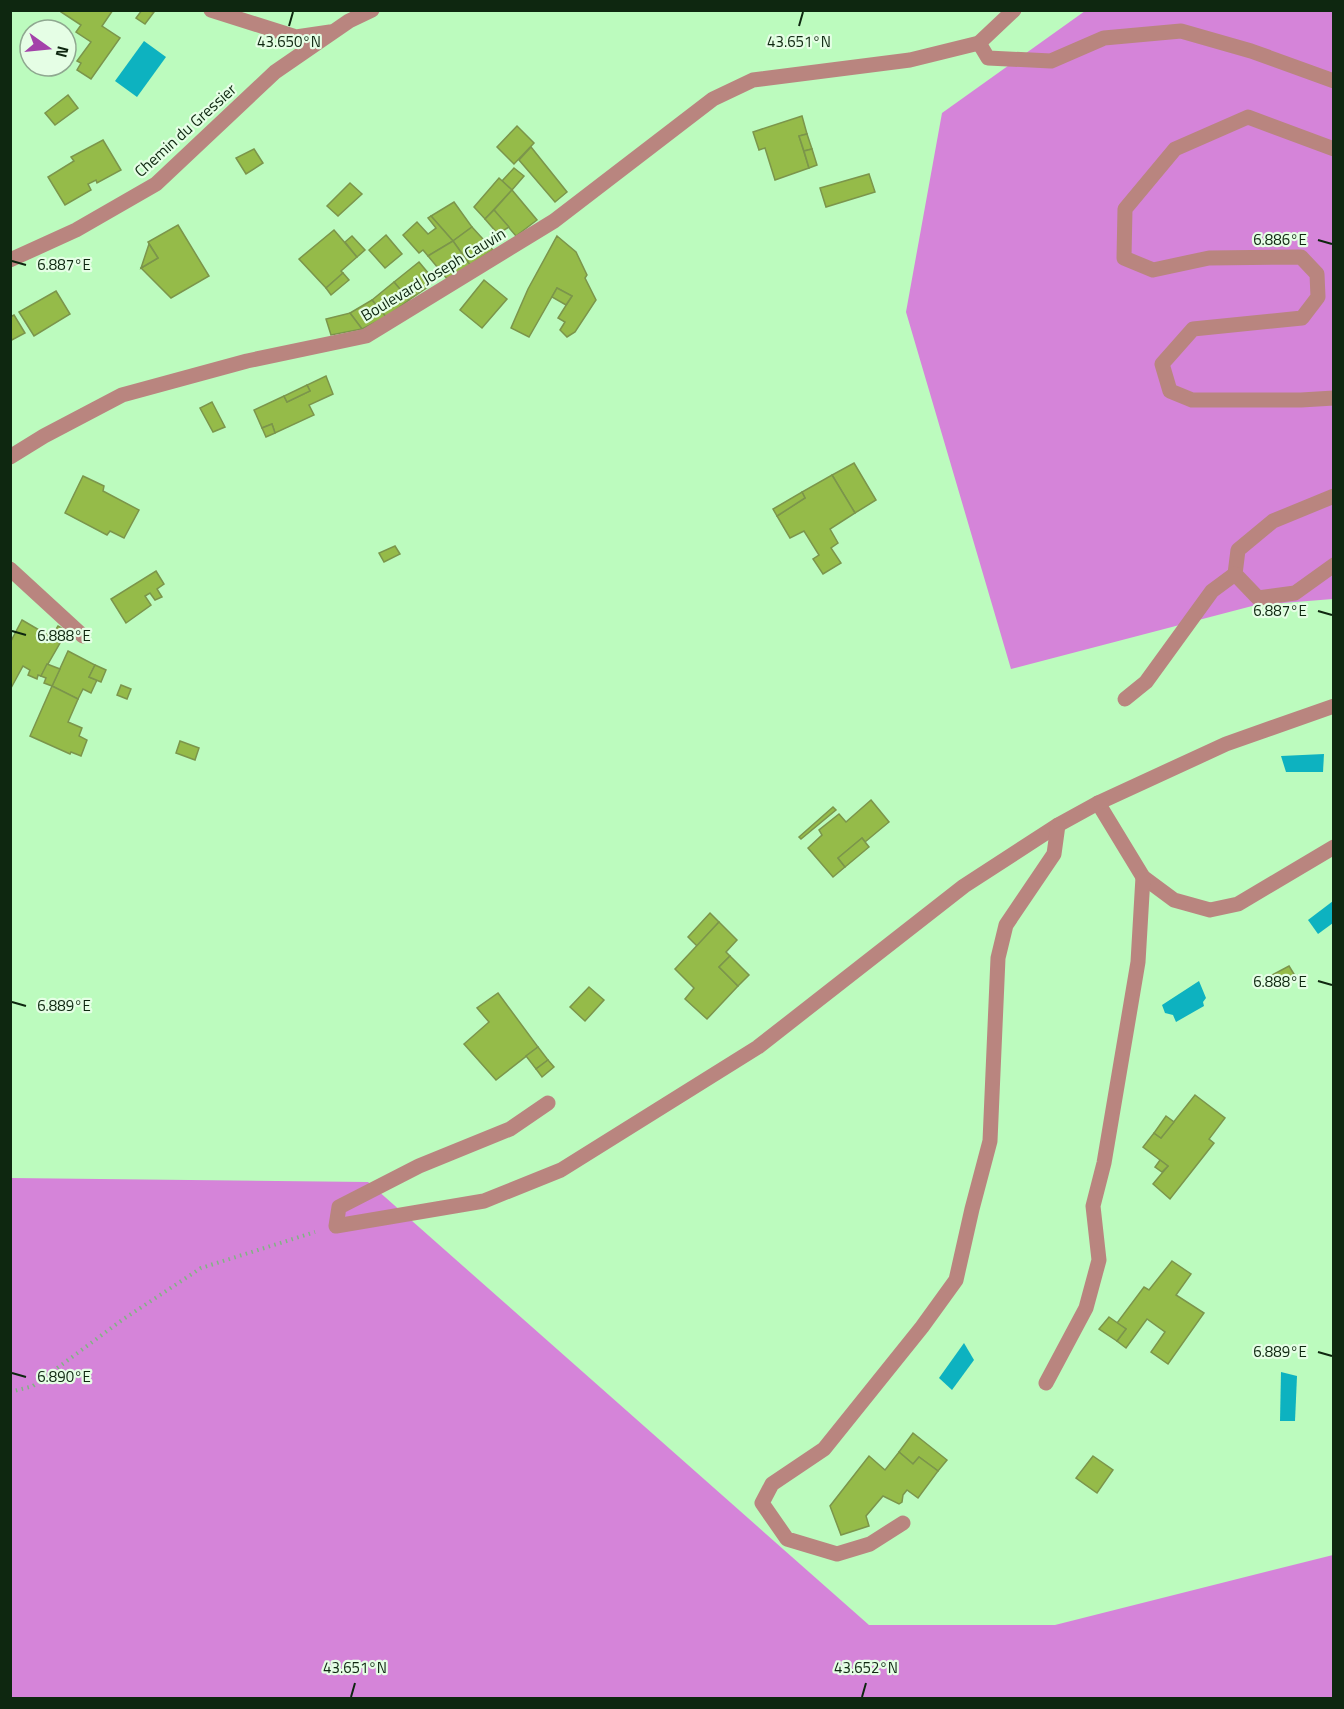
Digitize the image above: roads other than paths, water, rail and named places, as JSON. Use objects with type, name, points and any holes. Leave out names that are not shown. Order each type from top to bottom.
[{"type":"street","points":[[211,10],[296,37],[336,30]]},
{"type":"street","name":"Chemin du Gressier","points":[[10,260],[76,230],[156,184],[275,72],[349,21],[372,10]]},
{"type":"street","points":[[1014,10],[979,43],[988,58],[1051,61],[1104,38],[1181,31],[1251,51],[1334,81]]},
{"type":"street","name":"Boulevard Joseph Cauvin","points":[[10,457],[44,436],[122,395],[247,361],[366,336],[554,221],[713,99],[753,80],[910,60],[979,43]]},
{"type":"street","points":[[1334,149],[1248,117],[1175,149],[1125,209],[1124,258],[1153,270],[1209,258],[1301,257],[1317,274],[1318,297],[1302,318],[1193,329],[1162,364],[1170,391],[1192,400],[1334,398]]},
{"type":"street","points":[[1125,699],[1146,682],[1212,591],[1235,574],[1239,550],[1274,521],[1334,496]]},
{"type":"street","points":[[1235,574],[1258,598],[1295,593],[1334,565]]},
{"type":"street","points":[[10,569],[83,636]]},
{"type":"street","points":[[548,1103],[510,1129],[419,1166],[359,1195],[339,1207],[336,1226],[484,1201],[561,1170],[758,1047],[964,886],[1058,825],[1098,803],[1226,744],[1334,706]]},
{"type":"street","points":[[1098,803],[1143,877],[1174,900],[1210,910],[1238,904],[1334,847]]},
{"type":"street","points":[[903,1523],[870,1544],[837,1554],[787,1539],[762,1503],[772,1484],[824,1449],[922,1327],[956,1280],[969,1218],[990,1141],[998,958],[1006,925],[1054,854],[1058,825]]},
{"type":"street","points":[[1046,1383],[1086,1308],[1099,1260],[1093,1206],[1104,1163],[1138,962],[1143,877]]},
{"type":"water","points":[[144,41],[166,57],[137,97],[115,81]]},
{"type":"water","points":[[1324,754],[1323,772],[1286,772],[1281,756]]},
{"type":"water","points":[[1333,901],[1333,923],[1318,934],[1308,920]]},
{"type":"water","points":[[1199,981],[1206,998],[1203,1002],[1204,1006],[1176,1022],[1173,1015],[1165,1013],[1162,1005]]},
{"type":"water","points":[[964,1343],[974,1360],[952,1390],[939,1378]]},
{"type":"water","points":[[1281,1372],[1297,1376],[1295,1421],[1280,1421]]}]
